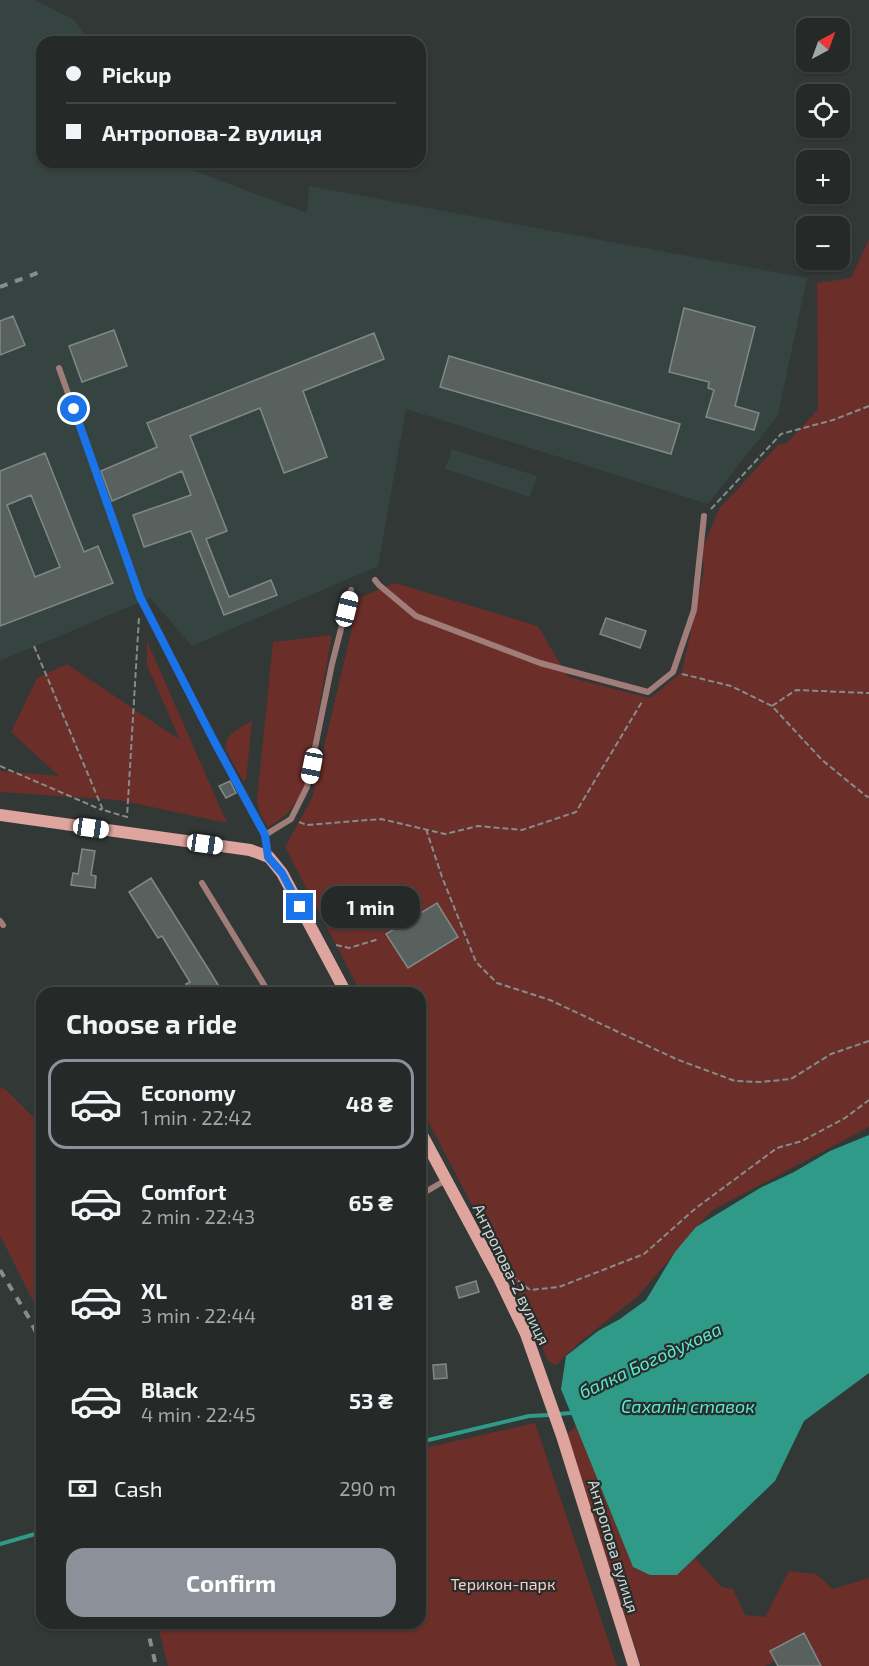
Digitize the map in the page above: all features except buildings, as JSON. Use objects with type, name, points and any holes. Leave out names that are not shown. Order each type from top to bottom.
[{"type":"street","points":[[0,815],[250,850],[268,857],[282,873],[343,987]]},
{"type":"street","name":"Антропова-2 вулиця","points":[[426,1143],[499,1278],[526,1334],[562,1436]]},
{"type":"street","name":"Антропова вулиця","points":[[562,1436],[634,1666]]},
{"type":"lane","points":[[59,368],[140,597],[265,835],[268,857]]},
{"type":"lane","points":[[375,580],[416,616],[540,663],[648,692],[673,672],[694,610],[704,516]]},
{"type":"lane","points":[[265,835],[291,819],[308,787],[332,664],[351,590]]},
{"type":"lane","points":[[202,883],[265,987]]},
{"type":"lane","points":[[426,1192],[446,1180]]},
{"type":"path","points":[[704,516],[781,434],[833,420],[869,406]]},
{"type":"path","points":[[0,766],[103,810],[127,817],[140,597]]},
{"type":"path","points":[[34,646],[103,810]]},
{"type":"path","points":[[673,672],[731,686],[772,706],[822,760],[869,797]]},
{"type":"path","points":[[772,706],[796,690],[869,693]]},
{"type":"path","points":[[291,819],[307,825],[381,819],[445,834],[478,826],[522,830],[576,813],[648,692]]},
{"type":"path","points":[[426,829],[476,962],[497,983],[550,1000],[676,1059],[735,1081],[760,1082],[791,1079],[831,1054],[869,1041]]},
{"type":"path","points":[[318,941],[349,948],[379,939]]},
{"type":"path","points":[[499,1278],[511,1275],[530,1290],[559,1287],[644,1254],[696,1208],[777,1148],[802,1141],[845,1118],[869,1100]]},
{"type":"shaded area","points":[[0,0],[35,0],[74,20],[86,36],[36,36],[36,168],[187,168],[307,213],[309,186],[807,278],[778,415],[708,504],[406,409],[378,566],[192,646],[150,598],[0,661]]},
{"type":"shaded area","points":[[452,449],[537,476],[530,497],[445,469]]},
{"type":"green space","points":[[869,239],[869,1127],[711,1211],[638,1296],[580,1342],[556,1365],[548,1361],[526,1308],[426,1117],[426,987],[358,987],[285,847],[312,798],[359,598],[395,583],[538,626],[568,677],[650,698],[682,672],[704,570],[702,550],[719,509],[778,445],[787,443],[818,409],[817,283],[851,278]]},
{"type":"green space","points":[[332,635],[305,786],[290,810],[268,827],[260,814],[257,800],[273,642]]},
{"type":"green space","points":[[147,641],[227,823],[119,800],[0,792],[0,771],[59,776],[11,732],[37,678],[67,664],[180,740],[147,665]]},
{"type":"green space","points":[[252,721],[246,780],[243,781],[226,750],[226,744],[233,732]]},
{"type":"green space","points":[[0,1087],[5,1089],[36,1120],[36,1307],[0,1235]]},
{"type":"green space","name":"Терикон-парк","points":[[535,1423],[617,1666],[168,1666],[159,1629],[426,1629],[426,1448]]},
{"type":"green space","points":[[576,1425],[633,1567],[650,1575],[677,1575],[695,1558],[722,1587],[733,1589],[745,1615],[765,1617],[789,1571],[816,1574],[833,1589],[869,1578],[869,1666],[821,1666],[804,1633],[775,1661],[765,1666],[641,1666],[567,1435]]},
{"type":"water","name":"Сахалін ставок","points":[[869,1135],[869,1373],[804,1421],[775,1481],[677,1575],[650,1575],[633,1567],[561,1389],[566,1356],[598,1331],[620,1319],[646,1300],[675,1252],[696,1227],[760,1188],[830,1151]]},
{"type":"waterway","name":"балка Богодухова","points":[[558,1414],[574,1412]]},
{"type":"waterway","name":"балка Богодухова","points":[[426,1441],[529,1416],[550,1415]]},
{"type":"waterway","name":"балка Богодухова","points":[[0,1544],[36,1534]]},
{"type":"railway","points":[[0,287],[40,272]]},
{"type":"railway","points":[[0,1270],[36,1333]]},
{"type":"railway","points":[[147,1629],[156,1666]]},
{"type":"route","points":[[74,409],[140,597],[214,741],[252,808],[265,835],[268,857],[282,873],[300,907]]}]
